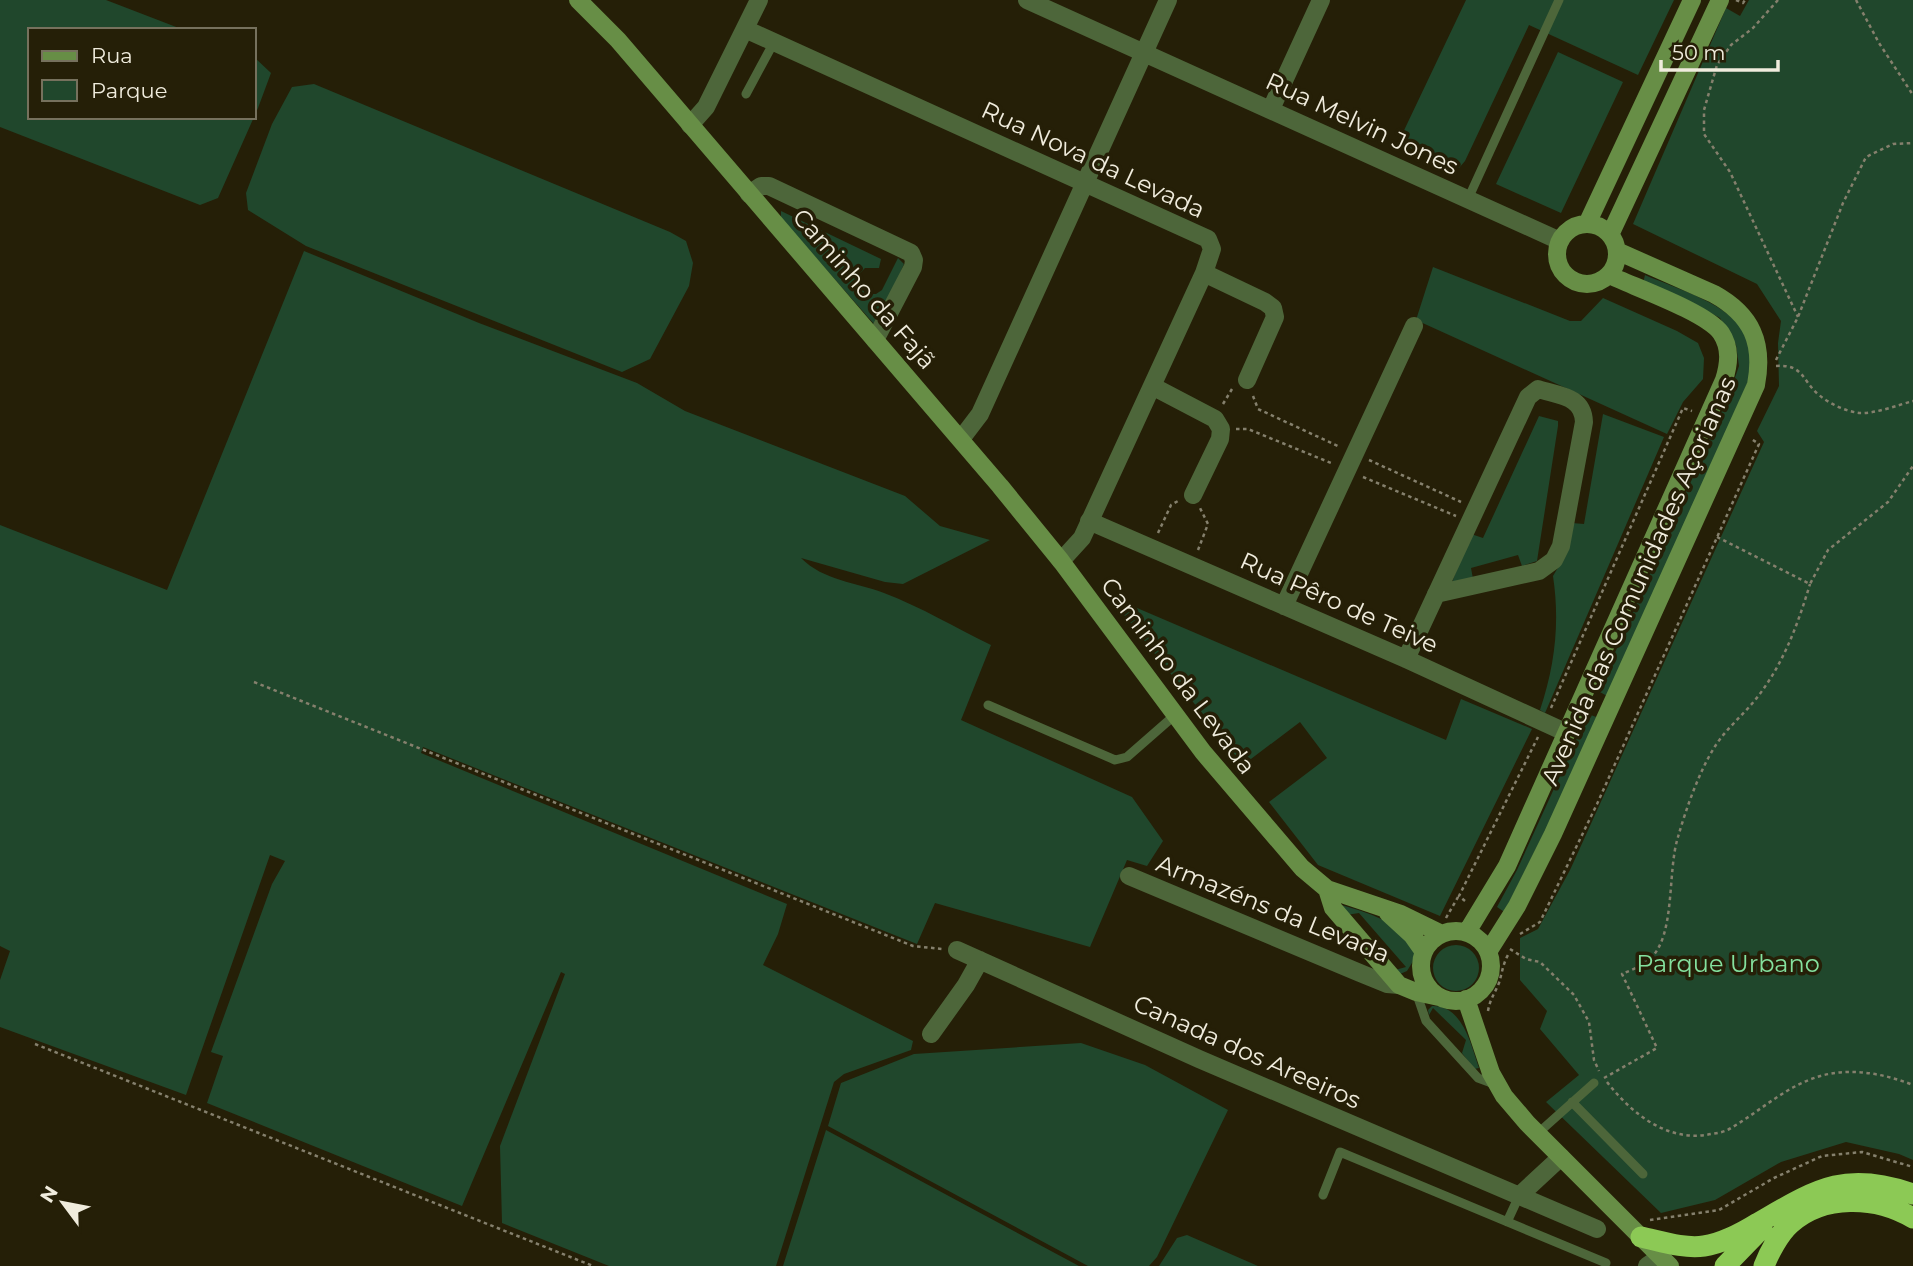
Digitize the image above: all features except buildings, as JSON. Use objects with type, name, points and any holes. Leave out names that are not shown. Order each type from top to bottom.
[{"type":"highway","points":[[1725,1266],[1817,1191],[1830,1186],[1856,1182],[1887,1185],[1913,1194]]},
{"type":"highway","points":[[1634,1230],[1682,1245],[1703,1246],[1833,1202],[1854,1200],[1883,1205],[1913,1217]]},
{"type":"highway","points":[[1751,1266],[1783,1218]]},
{"type":"highway","points":[[1764,1266],[1783,1218]]},
{"type":"street","name":"Caminho da Fajã","points":[[578,0],[618,40],[1000,486]]},
{"type":"street","points":[[690,125],[706,107],[759,0]]},
{"type":"street","name":"Rua Melvin Jones","points":[[1027,0],[1560,241]]},
{"type":"street","points":[[961,439],[980,414],[1168,0]]},
{"type":"street","points":[[1271,109],[1321,0]]},
{"type":"street","points":[[1692,0],[1587,224],[1574,227],[1560,241],[1558,250],[1561,268],[1574,281],[1592,284],[1608,275],[1616,264],[1614,243],[1720,0]]},
{"type":"street","name":"Rua Nova da Levada","points":[[746,29],[1208,239],[1212,249],[1204,273],[1082,538],[1061,561]]},
{"type":"street","points":[[749,194],[761,186],[769,187],[911,253],[913,267],[875,340]]},
{"type":"street","name":"Avenida das Comunidades Açorianas","points":[[1488,952],[1505,928],[1553,834],[1756,385],[1759,367],[1758,346],[1751,328],[1729,302],[1614,243],[1600,227],[1587,224]]},
{"type":"street","points":[[1204,273],[1273,308],[1275,317],[1247,380]]},
{"type":"street","name":"Avenida das Comunidades Açorianas","points":[[1467,932],[1507,866],[1724,380],[1728,365],[1728,351],[1721,333],[1706,319],[1608,275]]},
{"type":"street","points":[[1284,606],[1415,326]]},
{"type":"street","points":[[1152,386],[1215,419],[1221,429],[1220,439],[1193,495]]},
{"type":"street","points":[[1406,659],[1528,397],[1538,389],[1575,400],[1584,411],[1584,422],[1561,546],[1554,560],[1539,570],[1437,594]]},
{"type":"street","name":"Caminho da Levada","points":[[1000,486],[1061,561],[1175,715],[1270,833],[1313,880],[1326,888],[1442,933]]},
{"type":"street","name":"Rua Pêro de Teive","points":[[1089,521],[1406,659],[1567,733]]},
{"type":"street","name":"Armazéns da Levada","points":[[1129,876],[1387,984],[1444,999]]},
{"type":"street","name":"Caminho da Levada","points":[[1326,888],[1334,908],[1398,985]]},
{"type":"street","name":"Caminho da Levada","points":[[1380,907],[1412,935],[1424,952]]},
{"type":"street","points":[[1467,932],[1476,937],[1488,952],[1491,971],[1488,981],[1475,995],[1466,999],[1444,999],[1426,985],[1421,963],[1424,952],[1431,941],[1442,933],[1467,932]]},
{"type":"street","name":"Canada dos Areeiros","points":[[957,950],[1211,1064],[1597,1229]]},
{"type":"street","points":[[931,1034],[966,985],[980,960]]},
{"type":"street","name":"Armazéns da Levada","points":[[1398,985],[1422,974]]},
{"type":"street","points":[[1466,999],[1497,1085],[1514,1109],[1634,1230],[1659,1263]]},
{"type":"street","points":[[1519,1196],[1561,1157]]},
{"type":"lane","points":[[1468,199],[1559,0]]},
{"type":"lane","points":[[746,94],[774,42]]},
{"type":"lane","points":[[988,705],[1115,760],[1127,757],[1175,715]]},
{"type":"lane","points":[[1416,992],[1426,1021],[1478,1078],[1497,1085]]},
{"type":"lane","points":[[1537,1134],[1599,1081]]},
{"type":"lane","points":[[1572,1102],[1643,1174]]},
{"type":"lane","points":[[1322,1195],[1340,1152],[1606,1263]]},
{"type":"lane","points":[[1507,1222],[1519,1196]]},
{"type":"path","points":[[1736,0],[1743,3],[1745,0]]},
{"type":"path","points":[[1778,0],[1753,28],[1731,45],[1717,65],[1704,110],[1704,134],[1730,172],[1798,317]]},
{"type":"path","points":[[1856,0],[1879,43],[1913,95]]},
{"type":"path","points":[[1913,143],[1893,144],[1866,157],[1843,203],[1798,317],[1773,366],[1793,367],[1803,374],[1818,394],[1841,408],[1861,413],[1913,401]]},
{"type":"path","points":[[1215,419],[1229,390],[1247,380]]},
{"type":"path","points":[[1481,911],[1459,896],[1545,723],[1683,408],[1698,413]]},
{"type":"path","points":[[1599,1081],[1657,1048],[1622,974],[1649,961],[1659,949],[1666,933],[1677,838],[1707,758],[1724,733],[1759,696],[1776,670],[1790,645],[1810,584],[1828,550],[1888,502],[1913,466]]},
{"type":"path","points":[[1151,548],[1171,505],[1193,495],[1208,524],[1191,566]]},
{"type":"path","points":[[1717,537],[1810,584]]},
{"type":"path","points":[[254,682],[913,946],[957,950]]},
{"type":"path","points":[[1488,1013],[1490,999],[1499,983],[1502,965],[1517,936],[1505,928]]},
{"type":"path","points":[[1510,949],[1526,959],[1540,962],[1574,995],[1589,1022],[1599,1081],[1660,1129],[1699,1137],[1728,1130],[1786,1091],[1823,1076],[1850,1072],[1889,1076],[1913,1085]]},
{"type":"path","points":[[34,1044],[593,1266]]},
{"type":"path","points":[[1634,1230],[1719,1210],[1774,1178],[1822,1156],[1862,1152],[1913,1167]]},
{"type":"green space","points":[[0,0],[106,0],[179,28],[28,28],[28,119],[253,119],[218,198],[200,205],[0,127]]},
{"type":"green space","points":[[1466,0],[1674,0],[1638,75],[1529,25],[1465,161],[1459,168],[1398,143]]},
{"type":"green space","name":"Parque Urbano","points":[[1749,0],[1913,0],[1913,1160],[1899,1154],[1846,1142],[1781,1162],[1715,1200],[1661,1213],[1546,1102],[1579,1075],[1540,1029],[1547,1011],[1520,980],[1520,938],[1538,929],[1570,870],[1764,442],[1757,431],[1779,386],[1778,343],[1781,321],[1757,284],[1633,224],[1726,8],[1740,16]]},
{"type":"green space","points":[[1558,52],[1623,82],[1561,213],[1496,184]]},
{"type":"green space","points":[[256,59],[271,73],[256,112]]},
{"type":"green space","points":[[314,84],[686,241],[693,263],[689,286],[650,359],[622,372],[306,246],[248,210],[246,193],[272,124],[292,87]]},
{"type":"green space","points":[[781,211],[881,259],[879,268],[865,268],[858,275],[859,286],[866,294],[876,294],[882,290],[898,258],[904,264],[880,321],[874,324],[781,218]]},
{"type":"green space","points":[[304,251],[479,323],[637,383],[685,411],[905,496],[940,526],[990,540],[903,584],[885,582],[801,558],[820,572],[898,599],[991,645],[961,720],[1132,797],[1163,841],[1147,866],[1127,860],[1090,947],[935,903],[917,944],[423,747],[421,753],[787,904],[778,934],[763,965],[913,1041],[911,1050],[844,1074],[834,1082],[776,1266],[609,1266],[502,1223],[500,1146],[565,974],[561,972],[462,1206],[207,1103],[223,1056],[211,1052],[272,884],[285,861],[270,855],[186,1095],[0,1027],[0,980],[10,951],[0,946],[0,525],[167,590]]},
{"type":"green space","points":[[1433,267],[1570,321],[1581,321],[1603,298],[1698,343],[1704,358],[1703,379],[1683,402],[1667,434],[1416,320]]},
{"type":"green space","points":[[1645,275],[1702,299],[1740,325],[1747,337],[1751,375],[1609,697],[1598,691],[1729,395],[1739,366],[1736,345],[1720,318],[1689,301],[1643,283]]},
{"type":"green space","points":[[1603,414],[1664,437],[1545,713],[1540,710],[1553,660],[1556,627],[1553,576],[1566,554],[1572,523],[1584,524]]},
{"type":"green space","points":[[1539,416],[1558,421],[1558,426],[1537,561],[1522,566],[1518,555],[1471,568],[1473,579],[1452,582],[1471,534],[1483,538]]},
{"type":"green space","points":[[1109,596],[1446,740],[1461,699],[1532,729],[1440,916],[1318,865],[1269,802],[1327,758],[1300,722],[1243,765]]},
{"type":"green space","points":[[1588,714],[1599,718],[1527,874],[1506,913],[1497,907],[1517,870]]},
{"type":"green space","points":[[1337,904],[1378,917],[1406,935],[1412,944],[1415,958],[1407,971],[1400,974],[1395,970],[1406,967],[1359,913],[1346,915]]},
{"type":"green space","points":[[1456,945],[1465,946],[1472,952],[1478,959],[1478,977],[1472,984],[1465,990],[1456,991],[1447,990],[1440,984],[1434,977],[1433,968],[1434,959],[1440,952],[1447,946]]},
{"type":"green space","points":[[1432,1006],[1443,1007],[1458,1019],[1469,1038],[1479,1068],[1474,1069],[1462,1053],[1466,1040],[1433,1008],[1429,1015],[1428,1010]]},
{"type":"green space","points":[[1081,1043],[1145,1065],[1228,1110],[1157,1257],[1149,1266],[1088,1266],[828,1126],[841,1083],[914,1054]]},
{"type":"green space","points":[[826,1130],[1079,1266],[783,1266]]},
{"type":"green space","points":[[1187,1235],[1258,1266],[1159,1266],[1177,1238]]}]
